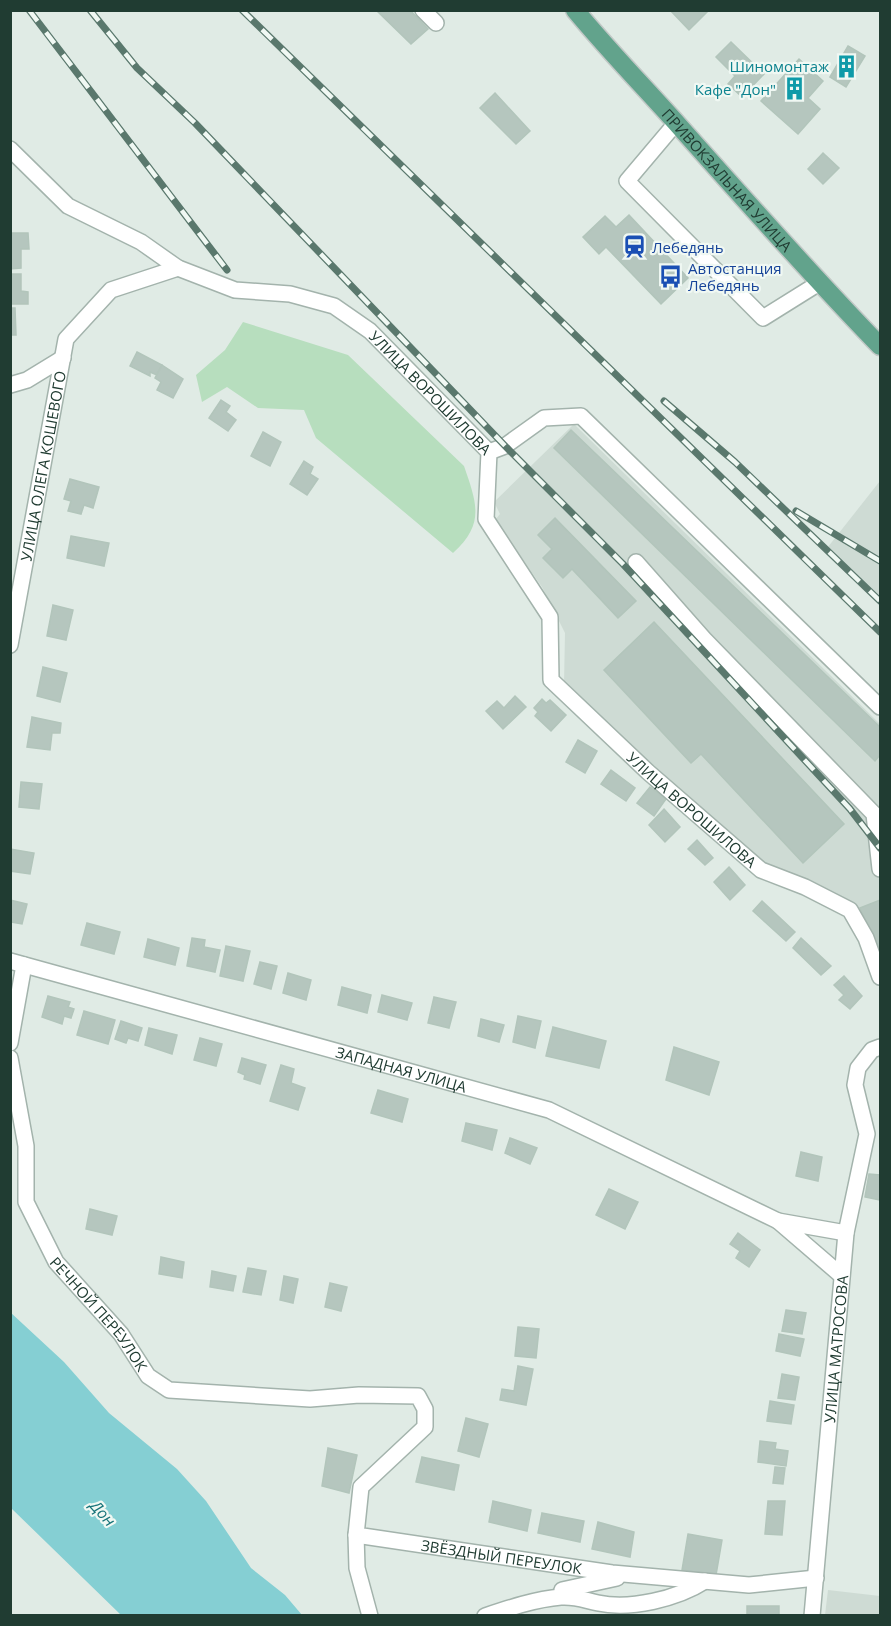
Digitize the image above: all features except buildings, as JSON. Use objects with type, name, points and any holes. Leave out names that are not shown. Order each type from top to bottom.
[{"type":"main road","name":"ПРИВОКЗАЛЬНАЯ УЛИЦА","points":[[575,10],[623,68],[676,123],[819,283],[880,346]]},
{"type":"street","points":[[423,10],[436,23]]},
{"type":"street","points":[[676,123],[627,181],[763,318],[819,283]]},
{"type":"street","name":"УЛИЦА ВОРОШИЛОВА","points":[[10,149],[68,206],[141,243],[178,267],[235,290],[290,294],[334,306],[370,331],[489,452],[486,519],[550,617],[551,680],[648,772],[761,870],[806,887],[850,910],[866,938],[880,977]]},
{"type":"street","name":"УЛИЦА ОЛЕГА КОШЕВОГО","points":[[10,645],[66,339],[111,290],[178,267]]},
{"type":"street","name":"УЛИЦА ОЛЕГА КОШЕВОГО","points":[[10,386],[27,380],[63,358]]},
{"type":"street","points":[[489,452],[505,446],[544,418],[581,416],[880,707]]},
{"type":"street","points":[[636,562],[704,639],[874,814],[880,869]]},
{"type":"street","points":[[10,1043],[17,963]]},
{"type":"street","name":"ЗАПАДНАЯ УЛИЦА","points":[[17,963],[549,1110],[778,1221]]},
{"type":"street","name":"УЛИЦА МАТРОСОВА","points":[[812,1616],[846,1233],[867,1134],[855,1085],[858,1068],[872,1050],[880,1047]]},
{"type":"street","name":"РЕЧНОЙ ПЕРЕУЛОК","points":[[10,1058],[26,1146],[26,1202],[56,1262],[121,1334],[148,1376],[169,1390],[310,1399],[359,1395],[418,1396],[425,1409],[425,1426],[361,1487],[356,1535]]},
{"type":"street","points":[[778,1221],[846,1233]]},
{"type":"street","points":[[778,1221],[842,1276]]},
{"type":"street","points":[[356,1535],[357,1568],[370,1616]]},
{"type":"street","name":"ЗВЁЗДНЫЙ ПЕРЕУЛОК","points":[[356,1535],[627,1575],[749,1585],[816,1578]]},
{"type":"street","points":[[552,1598],[562,1590],[627,1575]]},
{"type":"street","points":[[485,1616],[552,1598],[583,1597],[597,1603],[620,1604],[669,1597],[705,1581]]},
{"type":"shaded area","points":[[574,424],[880,724],[880,962],[859,911],[812,881],[757,861],[564,684],[565,633],[542,587],[495,520],[500,514],[494,502]]},
{"type":"shaded area","points":[[880,481],[880,602],[824,552]]},
{"type":"shaded area","points":[[828,1590],[880,1596],[880,1615],[825,1615]]},
{"type":"green space","points":[[243,322],[348,355],[464,466],[475,503],[474,523],[470,533],[453,553],[316,438],[304,410],[258,408],[227,387],[202,402],[196,375],[225,350]]},
{"type":"water","name":"Дон","points":[[10,1312],[64,1362],[109,1413],[177,1469],[206,1501],[251,1568],[285,1595],[302,1615],[121,1615],[11,1508]]},
{"type":"railway","points":[[29,10],[227,270]]},
{"type":"railway","points":[[90,10],[137,68],[195,123],[510,451],[623,564],[850,809],[880,848]]},
{"type":"railway","points":[[242,10],[880,632]]},
{"type":"railway","points":[[664,401],[735,462],[880,601]]},
{"type":"railway","points":[[796,511],[880,561]]},
{"type":"place","name":"Шиномонтаж","points":[[847,66]]},
{"type":"place","name":"Кафе \"Дон\"","points":[[794,89]]},
{"type":"place","name":"Лебедянь","points":[[634,247]]},
{"type":"place","name":"Автостанция Лебедянь","points":[[670,277]]}]
